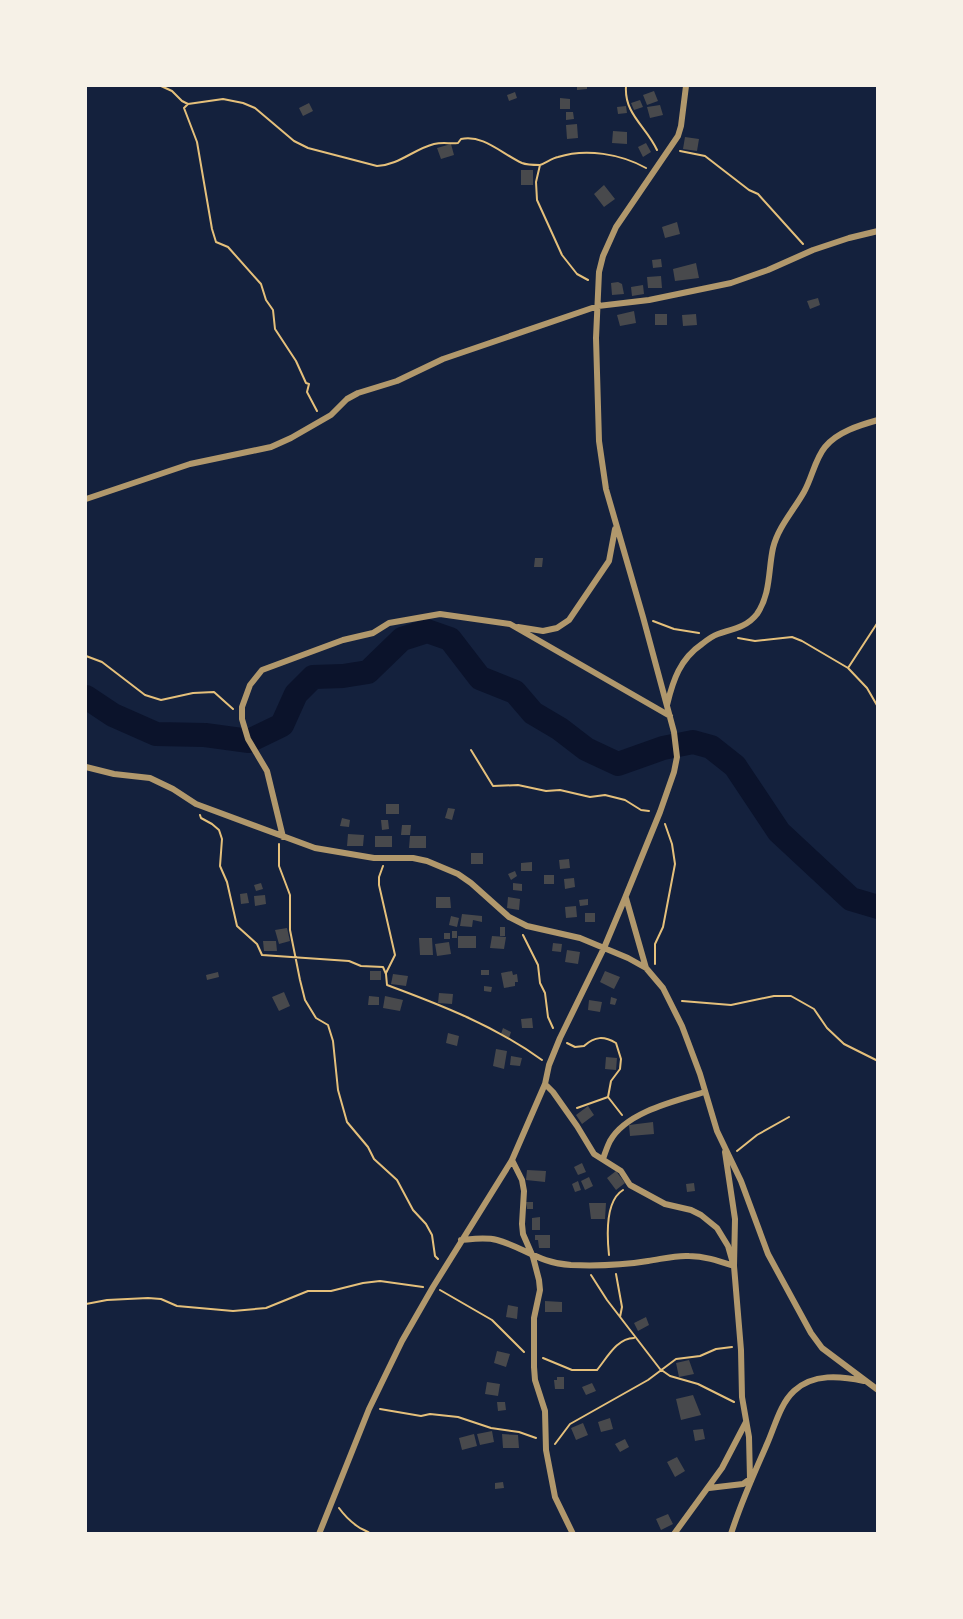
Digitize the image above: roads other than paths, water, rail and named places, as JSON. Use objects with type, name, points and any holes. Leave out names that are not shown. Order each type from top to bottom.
[{"type":"street","points":[[319,1533],[369,1409],[402,1341],[432,1287],[512,1160],[545,1084],[549,1065],[625,898],[660,812],[677,757],[674,732],[644,617],[606,489],[599,441],[596,372],[598,286],[603,256],[613,234],[672,146],[681,126],[686,86]]},
{"type":"street","points":[[86,499],[190,464],[270,447],[331,415],[347,399],[358,393],[397,381],[443,359],[598,306],[649,300],[731,283],[813,250],[878,231]]},
{"type":"street","points":[[667,705],[673,681],[682,663],[696,648],[715,635],[748,623],[757,614],[770,582],[773,549],[777,535],[805,491],[824,448],[845,433],[878,420]]},
{"type":"street","points":[[515,627],[543,631],[569,620],[609,561],[615,525]]},
{"type":"street","points":[[283,837],[267,771],[248,739],[242,720],[242,707],[250,686],[262,670],[343,640],[373,633],[389,623],[440,614],[510,624],[670,716]]},
{"type":"street","points":[[86,767],[114,774],[150,778],[196,804],[315,848],[341,854],[413,858],[442,866],[471,883],[509,917],[527,926],[580,938],[646,968],[656,978],[670,1000],[686,1035],[711,1115],[748,1197],[768,1254],[811,1333],[822,1348],[845,1363],[878,1390]]},
{"type":"street","points":[[625,898],[646,968]]},
{"type":"street","points":[[545,1084],[577,1126],[594,1154],[621,1171],[630,1185],[665,1204],[691,1210],[701,1215],[717,1228],[728,1246],[734,1266]]},
{"type":"street","points":[[603,1159],[611,1140],[627,1122],[661,1106],[705,1092]]},
{"type":"street","points":[[724,1146],[735,1220],[734,1266],[744,1413],[749,1437],[750,1479]]},
{"type":"street","points":[[512,1160],[522,1180],[523,1234],[533,1257],[540,1290],[536,1305],[533,1355],[535,1380],[545,1411],[547,1453],[555,1497],[573,1533]]},
{"type":"street","points":[[461,1240],[478,1238],[496,1240],[520,1249],[533,1257],[553,1263],[610,1264],[687,1255],[717,1260],[734,1266]]},
{"type":"street","points":[[731,1533],[750,1479],[787,1400],[795,1389],[830,1376],[845,1376],[865,1381]]},
{"type":"street","points":[[674,1533],[710,1488],[736,1444],[746,1421]]},
{"type":"street","points":[[710,1488],[743,1484],[750,1479]]},
{"type":"waterway","points":[[86,697],[113,715],[156,734],[205,735],[249,741],[282,725],[296,694],[313,677],[368,672],[402,639],[427,631],[450,639],[480,678],[515,692],[533,713],[560,729],[586,749],[618,764],[663,748],[693,742],[711,747],[735,766],[779,832],[851,899],[878,907]]}]
